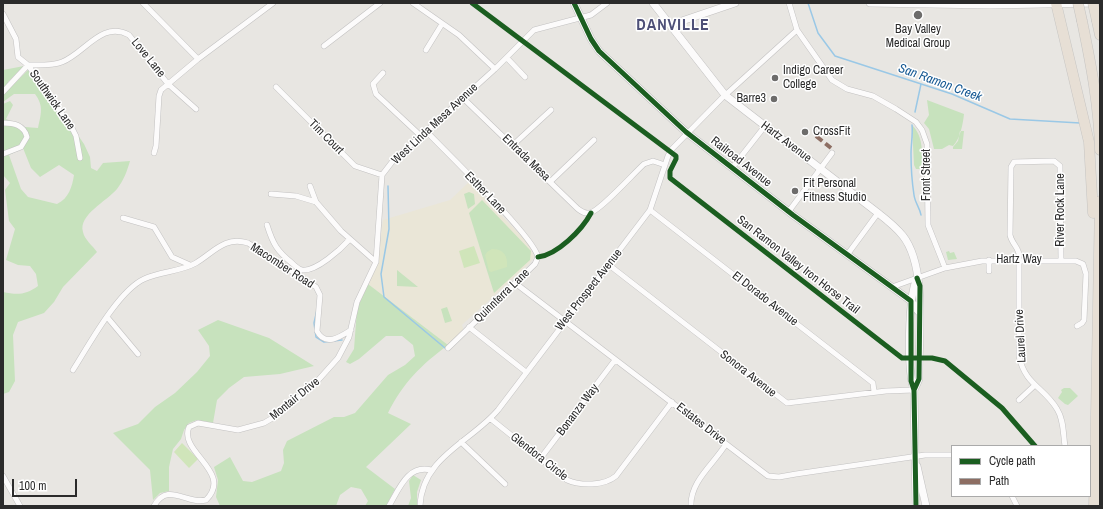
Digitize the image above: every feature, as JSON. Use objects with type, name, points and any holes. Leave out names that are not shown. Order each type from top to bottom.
[{"type":"highway","points":[[1078,3],[1090,59],[1096,97],[1100,150]]},
{"type":"highway","points":[[1095,3],[1100,10]]},
{"type":"highway","points":[[1095,3],[1100,35]]},
{"type":"highway","points":[[1056,4],[1081,103],[1089,142],[1093,180],[1094,238],[1098,255]]},
{"type":"highway","points":[[1094,506],[1100,201]]},
{"type":"main road","name":"Railroad Avenue","points":[[574,3],[599,51],[686,132],[847,255],[911,301],[919,314]]},
{"type":"main road","name":"Hartz Avenue","points":[[653,3],[725,95],[878,213],[894,226],[904,237],[914,260],[920,286],[919,379],[914,390]]},
{"type":"main road","points":[[670,25],[718,5],[735,3]]},
{"type":"main road","points":[[870,3],[1095,3]]},
{"type":"main road","points":[[916,506],[914,483],[914,390],[911,381],[911,301],[917,278]]},
{"type":"main road","points":[[915,458],[926,506]]},
{"type":"street","points":[[143,3],[198,59]]},
{"type":"street","name":"Love Lane","points":[[154,153],[156,146],[159,96],[162,90],[198,59],[273,3]]},
{"type":"street","points":[[324,46],[380,3]]},
{"type":"street","points":[[413,3],[459,35],[495,69]]},
{"type":"street","name":"West Linda Mesa Avenue","points":[[351,330],[357,302],[376,262],[382,175],[392,162],[422,137],[507,58],[534,30],[591,15],[607,3]]},
{"type":"street","name":"Front Street","points":[[789,3],[797,30],[832,80],[847,89],[873,96],[916,122],[922,130],[928,144],[928,225],[945,268]]},
{"type":"street","points":[[3,14],[16,39],[18,57],[28,65],[3,92]]},
{"type":"street","points":[[426,50],[442,24]]},
{"type":"street","name":"Love Lane","points":[[28,65],[60,62],[73,57],[101,34],[113,30],[122,31],[129,35],[168,84]]},
{"type":"street","name":"West Prospect Avenue","points":[[420,506],[424,485],[432,470],[445,454],[491,419],[650,210],[670,152],[686,132],[797,30]]},
{"type":"street","points":[[507,58],[525,77]]},
{"type":"street","name":"Southwick Lane","points":[[28,65],[73,130],[76,136],[80,158]]},
{"type":"street","points":[[383,73],[373,84],[376,94],[422,137]]},
{"type":"street","points":[[168,84],[196,109]]},
{"type":"street","name":"Tim Court","points":[[276,87],[355,166],[382,175]]},
{"type":"street","name":"Entrada Mesa","points":[[463,98],[551,181],[578,209],[585,213],[591,213],[644,164],[653,161],[665,165]]},
{"type":"street","points":[[513,145],[551,110]]},
{"type":"street","points":[[3,123],[18,125],[25,130],[27,137],[20,147],[3,154]]},
{"type":"street","points":[[732,168],[765,126]]},
{"type":"street","name":"Esther Lane","points":[[427,132],[509,218],[534,248],[538,257]]},
{"type":"street","points":[[551,181],[594,140]]},
{"type":"street","points":[[789,211],[832,153]]},
{"type":"street","name":"River Rock Lane","points":[[1020,260],[1019,251],[1013,245],[1010,235],[1012,164],[1017,161],[1054,161],[1060,166],[1061,260]]},
{"type":"street","points":[[310,186],[316,202],[350,239],[376,262]]},
{"type":"street","points":[[271,194],[296,196],[316,202]]},
{"type":"street","name":"El Dorado Avenue","points":[[650,210],[873,383],[874,392]]},
{"type":"street","points":[[847,255],[878,213]]},
{"type":"street","points":[[123,218],[154,227],[172,257],[190,265]]},
{"type":"street","points":[[267,225],[278,252],[299,269],[304,270],[324,261],[340,251],[350,239]]},
{"type":"street","name":"Macomber Road","points":[[73,370],[107,317],[128,290],[135,284],[144,279],[179,270],[190,265],[220,245],[238,241],[248,243],[318,290],[321,302],[317,331],[322,338],[330,340],[338,339],[351,330]]},
{"type":"street","name":"Quinnterra Lane","points":[[448,348],[535,264],[538,257]]},
{"type":"street","points":[[989,260],[989,271]]},
{"type":"street","name":"Hartz Way","points":[[892,287],[945,268],[970,262],[989,260],[1061,260],[1081,263],[1083,264],[1086,274],[1084,320],[1077,326]]},
{"type":"street","name":"Laurel Drive","points":[[1020,260],[1019,356],[1024,372],[1058,410],[1065,445]]},
{"type":"street","name":"Sonora Avenue","points":[[609,265],[787,403],[874,392],[906,389],[914,390]]},
{"type":"street","name":"Estates Drive","points":[[516,283],[565,322],[672,402],[760,472],[772,477],[915,458],[926,455],[951,456]]},
{"type":"street","points":[[107,317],[138,354]]},
{"type":"street","points":[[469,327],[526,372]]},
{"type":"street","name":"Montair Drive","points":[[154,506],[162,496],[169,494],[200,501],[206,500],[211,492],[213,478],[209,468],[187,440],[186,432],[189,427],[198,424],[238,430],[264,423],[276,416],[312,387],[329,370],[338,358],[351,330]]},
{"type":"street","name":"Bonanza Way","points":[[540,459],[615,360]]},
{"type":"street","points":[[1019,400],[1035,385]]},
{"type":"street","name":"Glendora Circle","points":[[491,419],[540,459],[572,482],[582,484],[609,481],[616,476],[672,402]]},
{"type":"street","points":[[460,442],[505,484]]},
{"type":"street","points":[[691,506],[691,497],[696,485],[726,444]]},
{"type":"street","points":[[389,506],[399,488],[413,471],[423,468],[432,470]]},
{"type":"street","points":[[3,476],[20,506]]},
{"type":"street","points":[[1091,495],[1098,506]]},
{"type":"street","points":[[1012,497],[1017,506]]},
{"type":"shaded area","points":[[469,182],[529,244],[534,257],[529,264],[462,325],[464,331],[448,345],[368,284],[377,266],[383,220],[450,200]]},
{"type":"green space","points":[[24,66],[8,82],[15,83],[31,67],[84,144],[90,157],[91,168],[97,171],[103,163],[130,161],[122,182],[117,189],[94,209],[85,220],[83,232],[85,237],[97,252],[63,287],[54,302],[44,313],[18,322],[13,335],[15,381],[9,392],[3,394],[3,292],[21,294],[38,286],[36,274],[30,266],[18,265],[6,260],[15,229],[9,221],[5,190],[10,183],[3,175],[3,104],[10,101],[13,105],[6,119],[25,127],[38,128],[41,106],[35,94],[14,94],[3,102],[3,70]],"holes":[[[23,148],[31,168],[40,177],[59,165],[74,175],[71,188],[61,202],[57,204],[28,197],[21,189],[9,155]]]},
{"type":"green space","points":[[927,100],[964,114],[962,127],[953,146],[949,145],[942,149],[934,149],[929,129],[924,123],[929,115]]},
{"type":"green space","points":[[912,125],[919,135],[922,152],[922,169],[916,169],[914,165]]},
{"type":"green space","points":[[960,131],[964,131],[962,149],[953,149],[958,141]]},
{"type":"green space","points":[[469,192],[474,194],[475,204],[468,209],[464,194]]},
{"type":"green space","points":[[482,200],[531,251],[530,260],[494,293],[469,213]]},
{"type":"green space","points":[[474,246],[480,263],[464,268],[459,251]]},
{"type":"green space","points":[[492,249],[500,250],[506,256],[507,267],[491,272],[489,271],[485,255]]},
{"type":"green space","points":[[949,251],[950,253],[954,252],[957,259],[948,260],[946,252]]},
{"type":"green space","points":[[397,270],[418,287],[397,286]]},
{"type":"green space","points":[[368,284],[448,345],[421,367],[406,384],[388,413],[411,424],[366,467],[395,489],[386,506],[365,506],[368,501],[361,489],[351,487],[340,495],[336,506],[220,506],[216,497],[218,480],[214,467],[230,457],[243,481],[252,482],[281,471],[284,463],[283,450],[287,441],[334,417],[344,417],[355,413],[388,375],[405,365],[415,356],[413,345],[402,336],[386,336],[359,359],[350,364],[346,362],[354,349],[357,309]]},
{"type":"green space","points":[[447,307],[452,321],[445,323],[441,309]]},
{"type":"green space","points":[[218,320],[269,338],[314,366],[280,374],[244,377],[229,388],[217,400],[213,423],[197,420],[189,423],[184,430],[181,439],[173,449],[169,467],[169,491],[160,493],[153,500],[150,470],[113,433],[138,424],[155,407],[175,393],[197,372],[210,356],[209,346],[198,330]]},
{"type":"green space","points":[[1064,388],[1070,388],[1078,396],[1068,405],[1058,398],[1062,392],[1061,390]]},
{"type":"green space","points":[[182,443],[198,459],[189,468],[174,452]]},
{"type":"green space","points":[[413,475],[421,480],[417,492],[417,506],[408,506],[411,498],[409,481]]},
{"type":"waterway","name":"San Ramon Creek","points":[[808,3],[818,33],[835,56],[952,94],[1010,119],[1080,123]]},
{"type":"waterway","points":[[915,112],[921,84]]},
{"type":"waterway","points":[[912,125],[911,159],[913,185],[915,198],[921,215]]},
{"type":"waterway","points":[[388,186],[389,229],[381,274],[384,297],[445,348]]},
{"type":"waterway","points":[[317,310],[314,323],[316,337],[324,342],[342,340]]},
{"type":"marked path","points":[[816,136],[831,148]]},
{"type":"cycle path","name":"San Ramon Valley Iron Horse Trail","points":[[472,3],[676,156],[670,171],[670,178],[902,358],[932,358],[945,361],[1002,408],[1034,445]]},
{"type":"cycle path","points":[[574,3],[591,39],[599,51],[686,132],[793,215],[911,301],[911,381],[914,390],[916,506]]},
{"type":"cycle path","points":[[538,257],[553,252],[561,247],[582,227],[591,213]]},
{"type":"cycle path","points":[[914,390],[919,379],[920,286],[917,278]]},
{"type":"place","name":"Bay Valley Medical Group","points":[[918,15]]},
{"type":"place","name":"Indigo Career College","points":[[775,78]]},
{"type":"place","name":"Barre3","points":[[774,99]]},
{"type":"place","name":"CrossFit","points":[[805,132]]},
{"type":"place","name":"Fit Personal Fitness Studio","points":[[795,191]]},
{"type":"district","name":"DANVILLE","points":[[673,26]]}]
